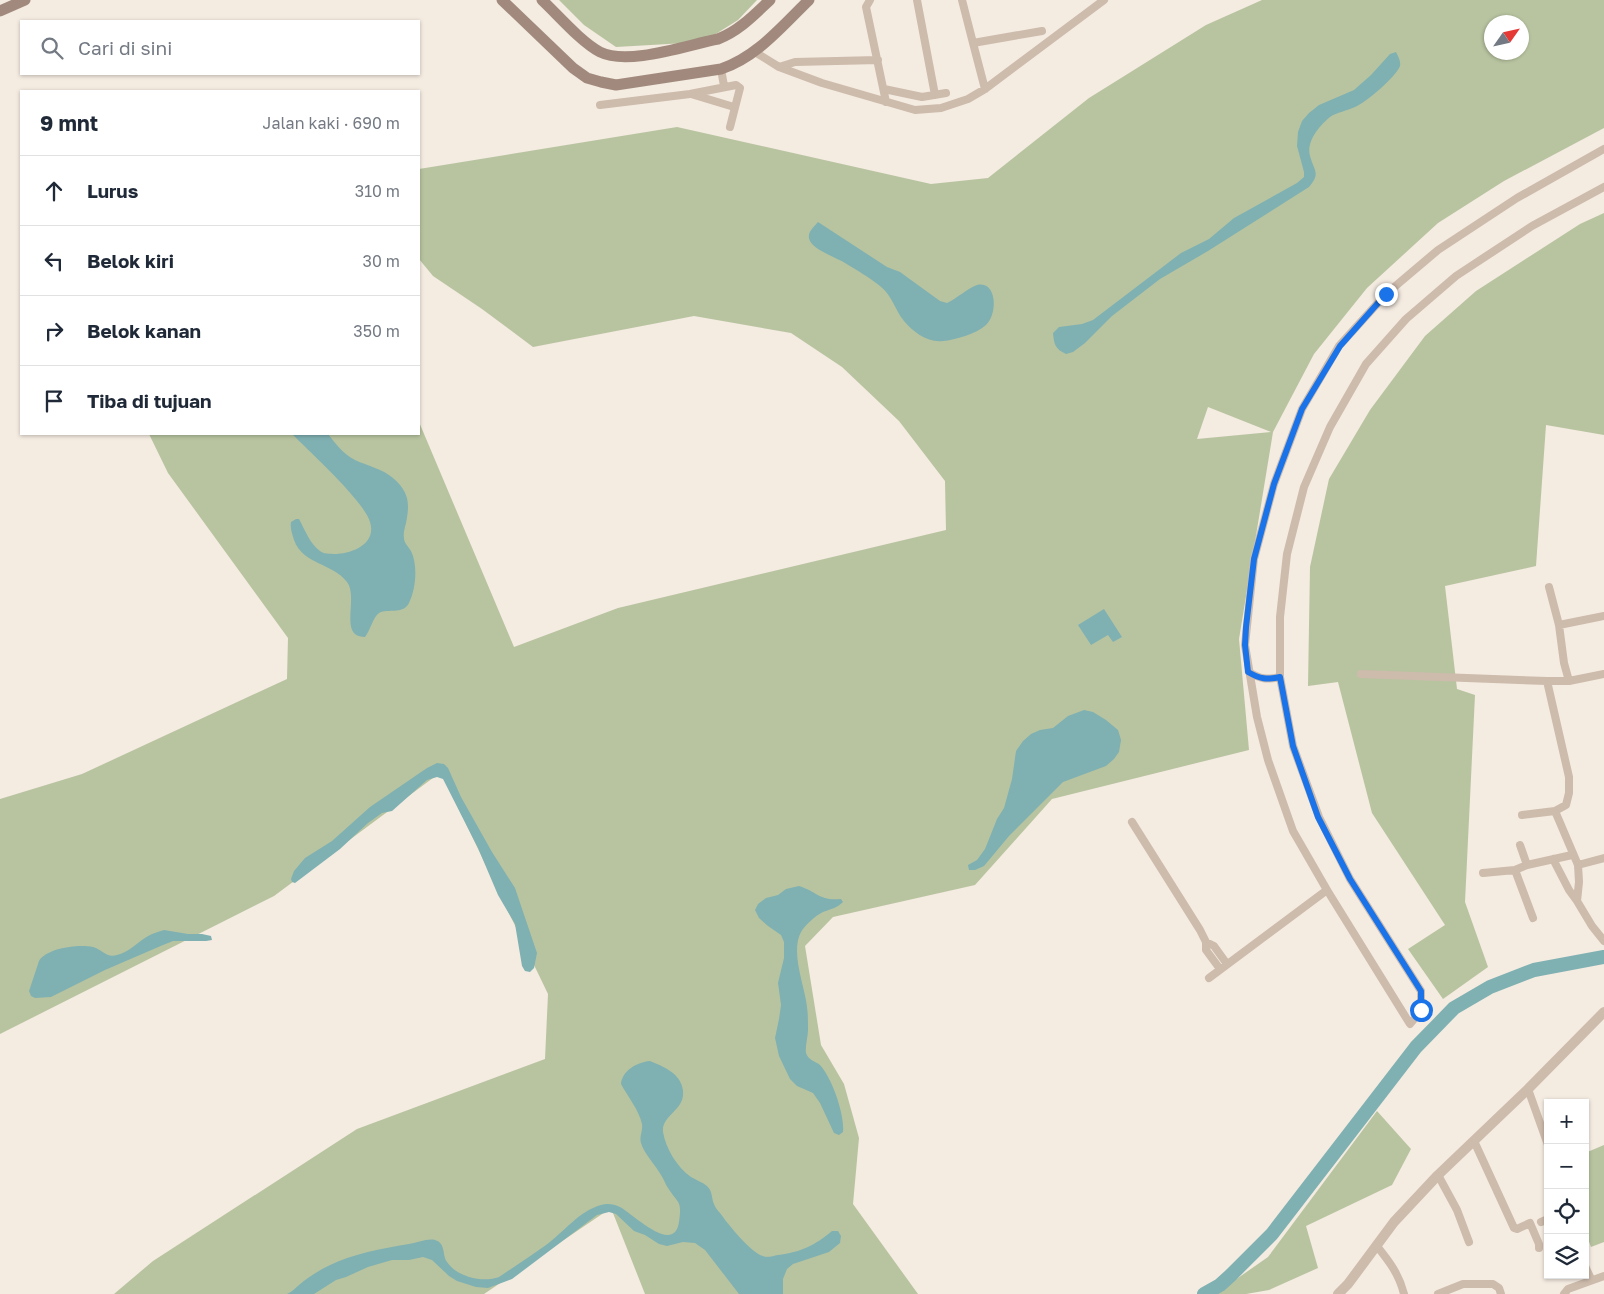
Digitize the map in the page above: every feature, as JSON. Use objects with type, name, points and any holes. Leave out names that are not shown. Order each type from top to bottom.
[{"type":"main road","points":[[0,11],[26,0]]},
{"type":"main road","points":[[502,0],[573,68],[587,78],[616,85],[721,69],[736,64],[755,52],[809,0]]},
{"type":"main road","points":[[542,0],[587,44],[610,56],[622,57],[639,56],[718,39],[738,28],[770,0]]},
{"type":"street","points":[[870,0],[866,7],[886,102]]},
{"type":"street","points":[[917,0],[935,95]]},
{"type":"street","points":[[962,0],[985,89]]},
{"type":"street","points":[[755,52],[779,67],[822,83],[915,110],[941,108],[968,99],[985,89],[1104,0]]},
{"type":"street","points":[[974,43],[1042,31]]},
{"type":"street","points":[[779,67],[795,62],[878,60]]},
{"type":"street","points":[[721,69],[724,86]]},
{"type":"street","points":[[600,106],[690,94],[736,85],[740,88],[730,127]]},
{"type":"street","points":[[884,89],[922,96],[946,93]]},
{"type":"street","points":[[690,94],[734,107]]},
{"type":"street","points":[[1604,150],[1517,198],[1438,250],[1386,294],[1340,346],[1302,409],[1273,490],[1254,559],[1245,645],[1248,672],[1268,760],[1293,830],[1327,890],[1410,1024],[1421,1010],[1421,991],[1350,879],[1318,817],[1293,746],[1280,677],[1280,617],[1287,554],[1304,486],[1330,427],[1366,364],[1406,319],[1456,276],[1532,226],[1604,187]]},
{"type":"street","points":[[1549,586],[1559,625],[1568,678]]},
{"type":"street","points":[[1559,625],[1604,616]]},
{"type":"street","points":[[1248,672],[1258,678],[1269,680],[1280,677]]},
{"type":"street","points":[[1361,674],[1547,681],[1604,674]]},
{"type":"street","points":[[1522,815],[1555,811],[1566,805],[1569,793],[1569,777],[1547,681]]},
{"type":"street","points":[[1555,811],[1572,855],[1578,865],[1578,901]]},
{"type":"street","points":[[1132,822],[1200,930],[1206,942],[1206,950],[1220,970]]},
{"type":"street","points":[[1520,845],[1527,865]]},
{"type":"street","points":[[1483,872],[1514,870],[1527,865],[1572,855]]},
{"type":"street","points":[[1578,865],[1604,858]]},
{"type":"street","points":[[1553,859],[1568,890],[1578,901],[1592,926],[1604,941]]},
{"type":"street","points":[[1514,870],[1533,918]]},
{"type":"street","points":[[1209,978],[1327,890]]},
{"type":"street","points":[[1206,942],[1214,946],[1227,964]]},
{"type":"street","points":[[1338,1294],[1348,1284],[1394,1222],[1438,1175],[1528,1089],[1604,1012]]},
{"type":"street","points":[[1528,1089],[1544,1133]]},
{"type":"street","points":[[1474,1141],[1514,1227],[1517,1229],[1530,1223],[1539,1248]]},
{"type":"street","points":[[1438,1175],[1457,1210],[1469,1242]]},
{"type":"street","points":[[1376,1245],[1394,1268],[1401,1281],[1404,1294]]},
{"type":"street","points":[[1589,1275],[1591,1279]]},
{"type":"street","points":[[1564,1294],[1568,1289],[1591,1279],[1604,1276]]},
{"type":"street","points":[[1438,1294],[1463,1284],[1493,1284],[1499,1288],[1501,1294]]},
{"type":"green space","points":[[559,0],[757,0],[738,20],[703,42],[616,47],[584,25]]},
{"type":"green space","points":[[1262,0],[1604,0],[1604,128],[1504,181],[1438,223],[1367,288],[1314,354],[1273,432],[1239,639],[1249,750],[1052,799],[975,885],[833,917],[805,946],[821,1045],[844,1084],[859,1138],[853,1204],[918,1294],[645,1294],[611,1208],[484,1294],[114,1294],[153,1261],[357,1129],[545,1059],[548,994],[441,772],[274,896],[0,1034],[0,799],[82,774],[287,679],[288,638],[168,473],[149,435],[420,435],[420,424],[514,647],[618,608],[946,530],[945,481],[899,421],[842,367],[791,333],[694,316],[533,347],[433,276],[420,260],[420,169],[677,127],[931,184],[988,178],[1089,98],[1206,25]],"holes":[[[1208,407],[1271,432],[1197,439]]]},
{"type":"green space","points":[[1604,213],[1604,435],[1546,425],[1536,566],[1445,586],[1457,689],[1475,695],[1465,902],[1488,967],[1443,999],[1408,949],[1445,925],[1372,813],[1338,682],[1308,686],[1310,567],[1329,479],[1370,410],[1425,336],[1476,291],[1580,224]]},
{"type":"green space","points":[[1377,1111],[1411,1149],[1392,1185],[1306,1226],[1318,1268],[1269,1290],[1246,1294],[1215,1294],[1268,1257]]},
{"type":"green space","points":[[1604,1145],[1604,1242],[1591,1247],[1589,1242],[1589,1151]]},
{"type":"water","points":[[1396,52],[1400,60],[1400,66],[1387,83],[1360,105],[1330,117],[1314,135],[1309,151],[1316,175],[1309,187],[1160,279],[1112,316],[1085,343],[1073,352],[1066,354],[1057,348],[1053,333],[1059,327],[1082,324],[1093,320],[1181,253],[1209,239],[1234,218],[1297,183],[1304,177],[1297,146],[1298,132],[1302,121],[1319,105],[1354,90],[1390,54]]},
{"type":"water","points":[[818,222],[887,267],[900,272],[940,301],[947,303],[977,285],[984,285],[989,288],[994,299],[990,320],[977,331],[953,339],[937,341],[921,336],[904,321],[888,294],[880,286],[859,271],[821,251],[812,244],[809,233]]},
{"type":"water","points":[[293,435],[329,435],[347,455],[389,475],[402,488],[407,498],[408,509],[404,536],[415,563],[413,591],[409,603],[403,609],[385,611],[378,614],[365,637],[357,635],[352,631],[350,616],[351,597],[347,582],[334,571],[304,554],[298,548],[291,531],[291,522],[299,519],[316,548],[324,553],[334,554],[355,550],[366,542],[370,536],[370,522],[366,513],[323,464]]},
{"type":"water","points":[[1104,609],[1122,637],[1113,642],[1108,635],[1091,645],[1078,625]]},
{"type":"water","points":[[1084,710],[1093,712],[1118,730],[1121,740],[1119,752],[1114,759],[1106,766],[1063,782],[1009,836],[984,866],[975,870],[969,870],[968,865],[977,860],[985,849],[997,819],[1004,808],[1012,779],[1016,751],[1023,741],[1031,734],[1053,728],[1068,716]]},
{"type":"water","points":[[437,763],[444,764],[448,768],[461,797],[515,888],[537,953],[534,968],[530,972],[525,971],[522,966],[515,924],[498,895],[478,848],[443,779],[437,777],[427,780],[392,811],[382,813],[368,823],[340,849],[295,883],[292,882],[291,879],[294,871],[305,858],[332,841],[370,807]]},
{"type":"water","points":[[799,886],[828,899],[841,899],[843,902],[823,912],[808,924],[801,932],[797,950],[808,1012],[806,1053],[810,1059],[820,1065],[825,1071],[833,1087],[842,1116],[843,1132],[839,1135],[834,1133],[820,1103],[813,1093],[797,1086],[790,1079],[779,1056],[775,1038],[781,1005],[778,983],[784,958],[784,942],[781,935],[759,918],[755,910],[758,904],[766,898],[778,895],[786,889]]},
{"type":"water","points":[[164,930],[202,934],[211,936],[212,940],[173,941],[105,970],[51,997],[35,998],[31,996],[29,991],[39,961],[49,953],[63,948],[87,946],[113,956],[126,951],[150,935]]},
{"type":"water","points":[[650,1061],[673,1073],[682,1086],[682,1101],[664,1126],[664,1138],[669,1151],[686,1173],[709,1188],[717,1209],[746,1244],[758,1254],[768,1257],[807,1248],[832,1231],[838,1231],[841,1236],[840,1243],[829,1252],[793,1264],[787,1269],[783,1279],[783,1294],[739,1294],[705,1250],[695,1243],[683,1242],[667,1246],[659,1244],[645,1235],[634,1231],[616,1214],[609,1212],[597,1215],[512,1279],[488,1288],[476,1287],[457,1281],[432,1260],[423,1257],[409,1260],[392,1260],[368,1267],[336,1280],[314,1294],[287,1294],[324,1268],[348,1258],[368,1252],[429,1240],[435,1240],[441,1244],[447,1262],[457,1272],[478,1279],[493,1279],[499,1277],[553,1240],[586,1212],[603,1204],[620,1207],[652,1230],[661,1234],[669,1235],[676,1231],[680,1215],[679,1203],[642,1147],[641,1119],[621,1084],[627,1071],[640,1063]]},
{"type":"waterway","points":[[1204,1294],[1220,1285],[1272,1234],[1416,1047],[1454,1008],[1490,987],[1534,970],[1604,957]]},
{"type":"route","points":[[1386,294],[1340,346],[1302,409],[1274,484],[1254,559],[1245,645],[1248,672],[1258,678],[1269,680],[1280,677],[1293,746],[1318,817],[1350,879],[1421,991],[1421,1010]]}]
